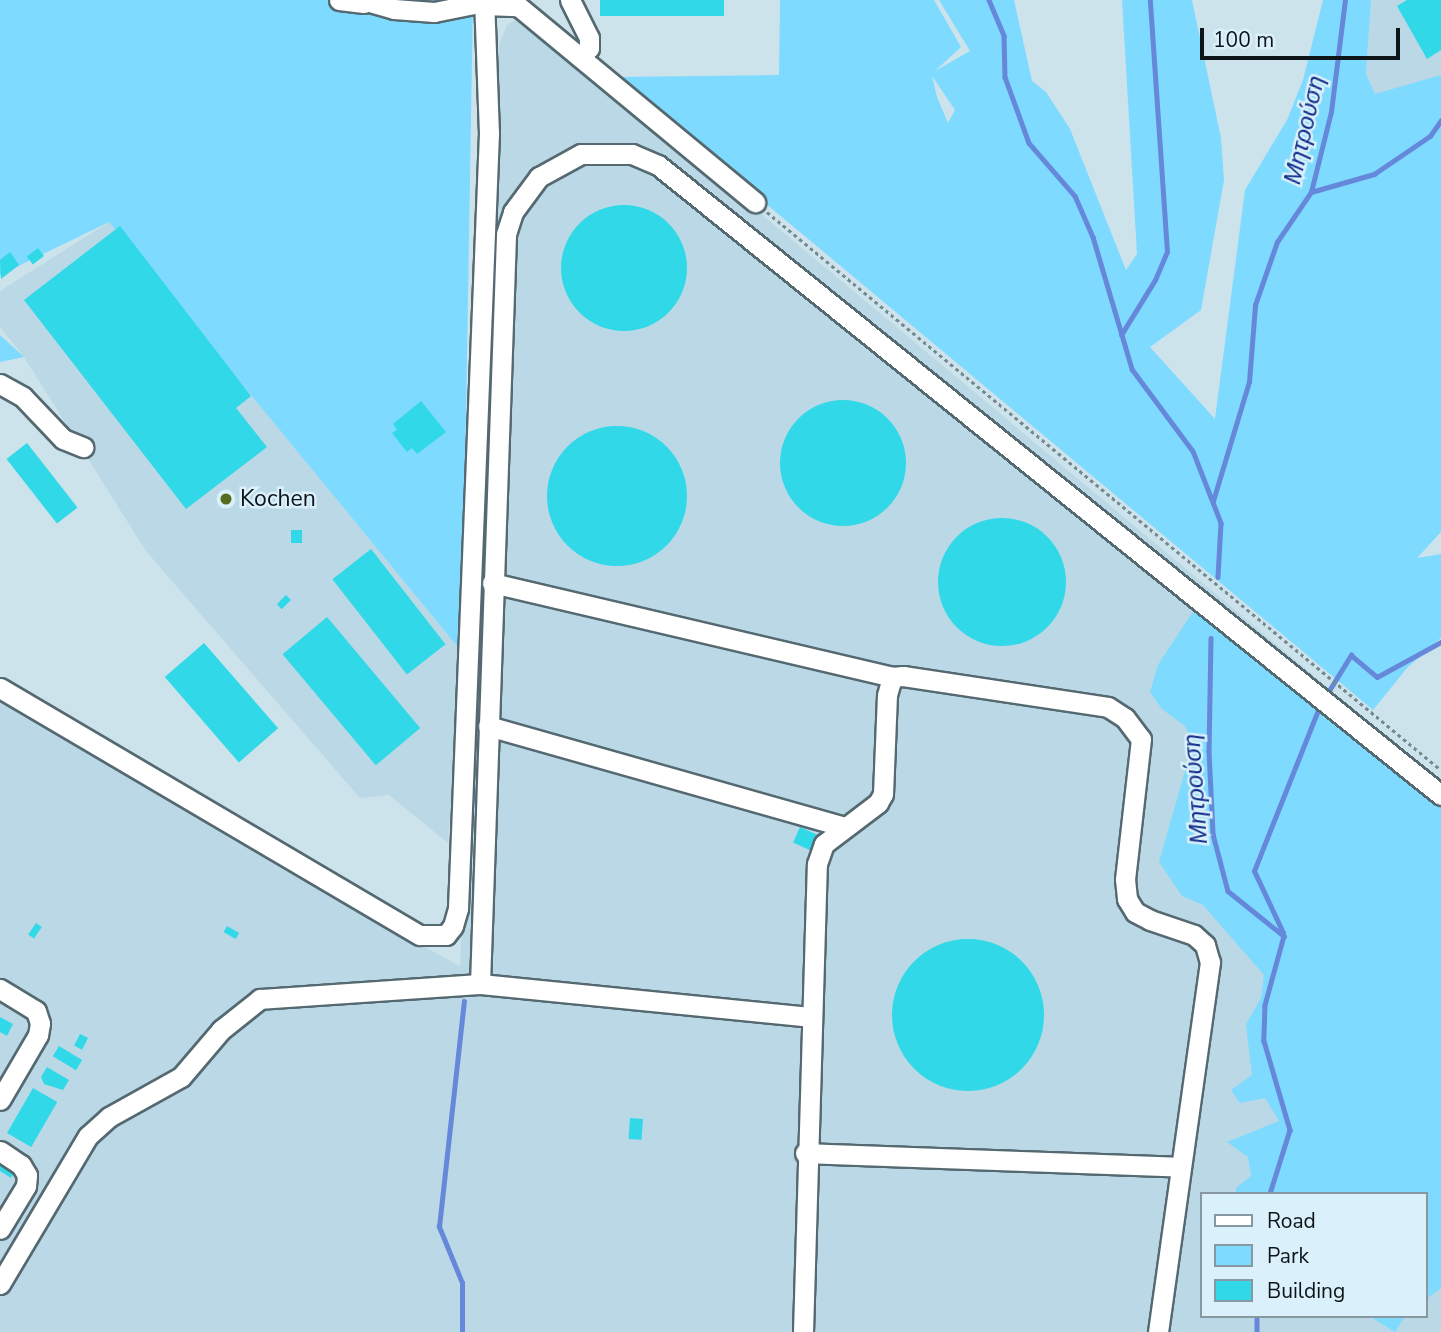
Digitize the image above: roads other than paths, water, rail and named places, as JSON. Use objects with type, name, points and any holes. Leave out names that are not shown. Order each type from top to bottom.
[{"type":"street","points":[[339,0],[434,12],[484,2],[518,6],[755,202]]},
{"type":"street","points":[[570,0],[589,38],[589,48],[579,57]]},
{"type":"street","points":[[0,688],[420,935],[446,935],[453,926],[458,908],[489,134],[484,2]]},
{"type":"street","points":[[480,984],[506,234],[513,212],[539,177],[558,163],[598,151],[632,153],[658,165],[1441,794]]},
{"type":"street","points":[[0,384],[23,397],[63,439],[83,447]]},
{"type":"street","points":[[492,583],[892,677],[1108,707],[1138,731],[1142,747],[1125,879],[1127,899],[1135,912],[1150,920],[1194,934],[1205,946],[1210,962],[1157,1332]]},
{"type":"street","points":[[803,1332],[805,1153],[817,863],[824,844],[883,794],[887,695],[892,677]]},
{"type":"street","points":[[488,726],[845,827]]},
{"type":"street","points":[[0,1284],[88,1136],[109,1117],[181,1077],[221,1030],[260,999],[480,984],[810,1017]]},
{"type":"street","points":[[0,989],[36,1011],[40,1023],[38,1035],[0,1100]]},
{"type":"street","points":[[0,1152],[22,1165],[27,1175],[26,1186],[0,1229]]},
{"type":"street","points":[[805,1153],[1181,1167]]},
{"type":"waterway","name":"Μητρούση","points":[[989,0],[1004,36],[1005,77],[1029,143],[1075,196],[1093,237],[1132,369],[1193,451],[1221,523],[1218,577]]},
{"type":"waterway","name":"Μητρούση","points":[[1121,335],[1155,280],[1167,252],[1150,0]]},
{"type":"waterway","name":"Μητρούση","points":[[1213,501],[1249,382],[1255,305],[1277,242],[1311,192],[1331,112],[1345,0]]},
{"type":"waterway","points":[[1311,192],[1374,174],[1430,136],[1441,120]]},
{"type":"waterway","name":"Μητρούση","points":[[1211,638],[1209,751],[1213,834],[1228,891],[1284,936],[1265,1005],[1264,1041],[1290,1130],[1271,1192]]},
{"type":"waterway","points":[[1327,694],[1351,655],[1377,677],[1441,642]]},
{"type":"waterway","points":[[1283,933],[1254,871],[1320,705]]},
{"type":"waterway","points":[[462,1332],[462,1283],[439,1227],[464,1001]]},
{"type":"waterway","name":"Μητρούση","points":[[1257,1318],[1257,1332]]},
{"type":"place","name":"Kochen","points":[[226,499]]}]
